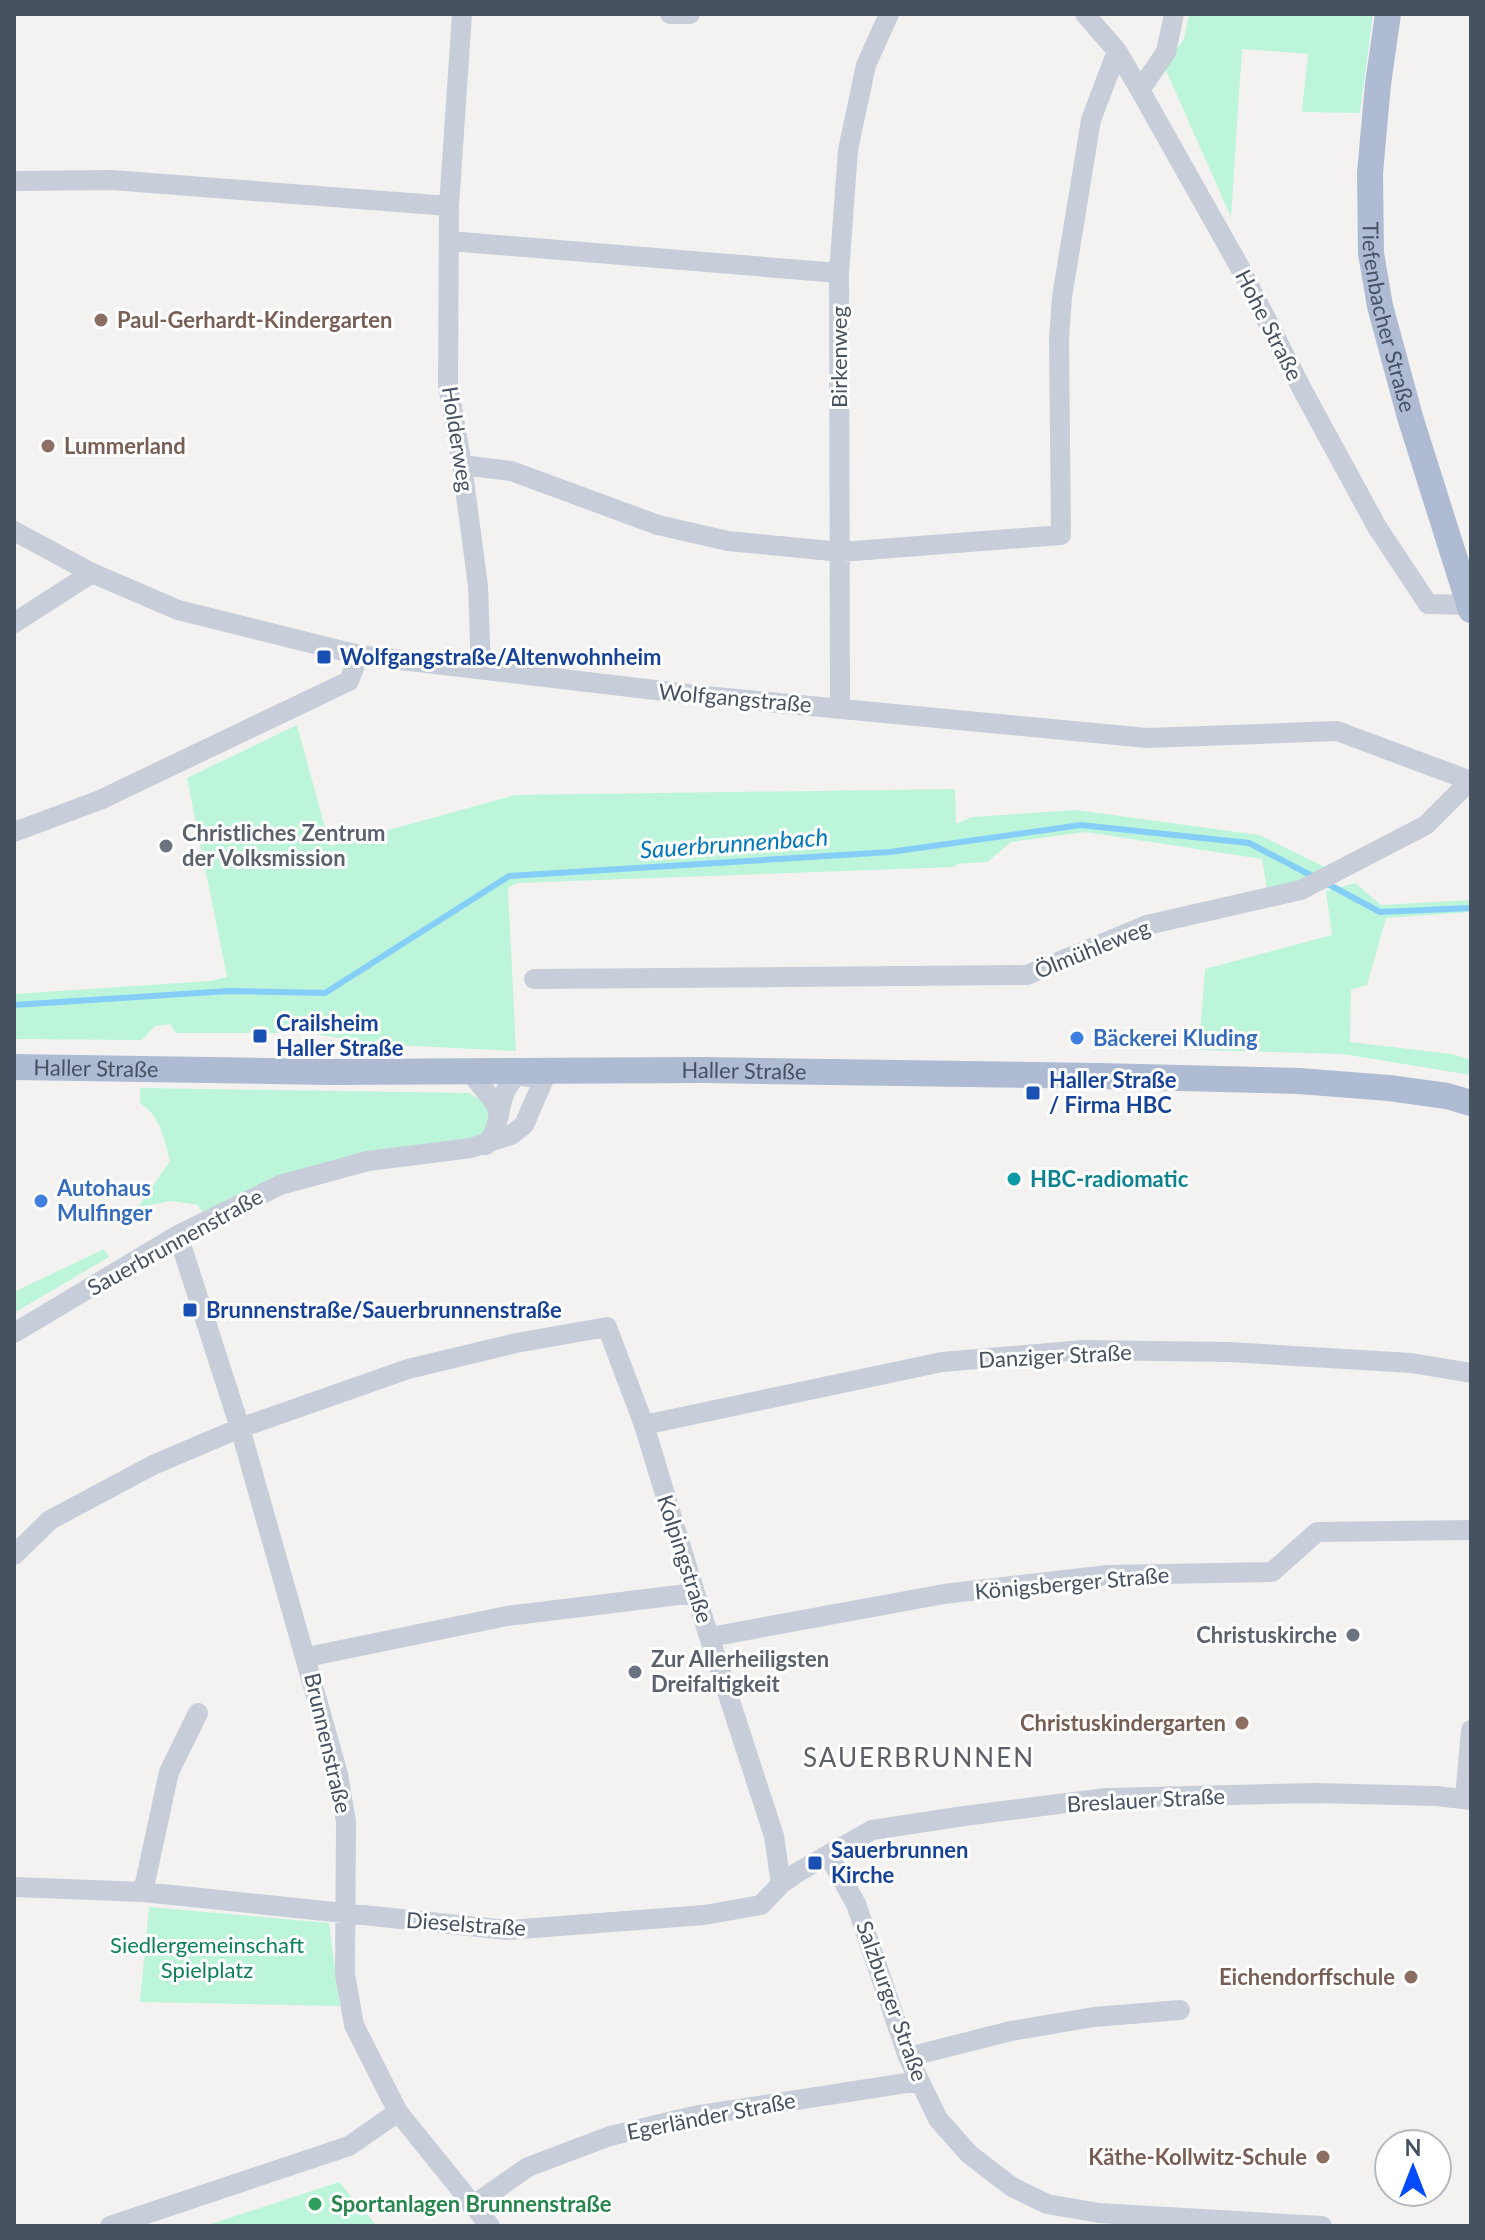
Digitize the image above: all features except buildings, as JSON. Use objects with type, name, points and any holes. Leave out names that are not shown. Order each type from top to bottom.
[{"type":"main road","name":"Tiefenbacher Straße","points":[[1388,14],[1370,173],[1371,253],[1380,306],[1410,417],[1470,607]]},
{"type":"main road","name":"Haller Straße","points":[[14,1067],[470,1072],[702,1070],[1299,1081],[1389,1088],[1447,1096],[1471,1103]]},
{"type":"street","name":"Holderweg","points":[[462,14],[449,206],[448,385],[478,586],[481,670]]},
{"type":"street","points":[[670,14],[690,14]]},
{"type":"street","name":"Birkenweg","points":[[840,707],[839,273],[848,150],[866,65],[889,14]]},
{"type":"street","name":"Hohe Straße","points":[[1085,14],[1117,51],[1140,90],[1238,264],[1377,527],[1428,604],[1470,607]]},
{"type":"street","points":[[1140,90],[1166,52],[1174,14]]},
{"type":"street","points":[[462,465],[511,471],[658,525],[728,541],[841,552],[1061,535],[1059,339],[1062,297],[1091,120],[1117,51]]},
{"type":"street","points":[[14,181],[112,180],[449,206]]},
{"type":"street","points":[[450,241],[839,273]]},
{"type":"street","name":"Wolfgangstraße","points":[[14,531],[92,573],[178,610],[359,655],[706,696],[1147,738],[1337,731],[1470,782]]},
{"type":"street","points":[[14,623],[92,573]]},
{"type":"street","points":[[14,832],[100,800],[349,681],[359,655]]},
{"type":"street","name":"Ölmühleweg","points":[[534,979],[1027,975],[1147,925],[1301,890],[1426,825],[1470,782]]},
{"type":"street","points":[[470,1072],[495,1103],[499,1114]]},
{"type":"street","points":[[486,1145],[494,1134],[507,1085],[535,1072]]},
{"type":"street","name":"Sauerbrunnenstraße","points":[[14,1333],[178,1235],[280,1185],[368,1161],[486,1145],[511,1135],[524,1125],[531,1112],[530,1082],[535,1072]]},
{"type":"street","name":"Brunnenstraße","points":[[178,1235],[240,1428],[338,1774],[346,1822],[345,1974],[354,2025],[398,2112],[490,2226]]},
{"type":"street","name":"Kolpingstraße","points":[[240,1428],[408,1369],[516,1343],[607,1327],[644,1425],[774,1836],[781,1884]]},
{"type":"street","name":"Danziger Straße","points":[[644,1425],[942,1362],[1083,1350],[1273,1355],[1411,1363],[1471,1373]]},
{"type":"street","points":[[14,1555],[50,1520],[153,1465],[240,1428]]},
{"type":"street","name":"Königsberger Straße","points":[[710,1637],[944,1594],[1007,1586],[1108,1575],[1272,1572],[1317,1532],[1471,1530]]},
{"type":"street","points":[[307,1657],[507,1616],[695,1593]]},
{"type":"street","points":[[143,1892],[169,1772],[198,1713]]},
{"type":"street","points":[[1468,1799],[1471,1730]]},
{"type":"street","name":"Breslauer Straße","points":[[781,1884],[872,1830],[1106,1798],[1315,1793],[1468,1799]]},
{"type":"street","name":"Salzburger Straße","points":[[829,1856],[856,1904],[908,2057],[938,2119],[969,2154],[1012,2187],[1047,2204],[1099,2213],[1322,2226]]},
{"type":"street","name":"Dieselstraße","points":[[14,1887],[143,1892],[507,1930],[718,1912],[761,1905],[781,1884]]},
{"type":"street","points":[[908,2057],[1011,2031],[1094,2017],[1180,2010]]},
{"type":"street","name":"Egerländer Straße","points":[[472,2206],[528,2167],[610,2136],[694,2116],[919,2081]]},
{"type":"street","points":[[110,2226],[349,2146],[398,2112]]},
{"type":"green space","points":[[1189,14],[1373,14],[1360,113],[1302,112],[1308,54],[1242,49],[1231,217],[1164,66],[1184,39]]},
{"type":"green space","points":[[297,725],[330,846],[515,795],[955,789],[956,824],[972,817],[1076,810],[1259,835],[1325,867],[1298,881],[1267,890],[1262,859],[1086,832],[1011,842],[987,862],[956,864],[955,867],[517,883],[508,888],[516,1051],[374,1044],[310,1033],[176,1033],[170,1024],[155,1026],[142,1040],[14,1039],[14,994],[210,981],[227,977],[187,778]]},
{"type":"green space","points":[[1355,883],[1381,905],[1471,900],[1471,912],[1386,918],[1367,985],[1351,990],[1350,1042],[1451,1054],[1471,1060],[1471,1075],[1343,1054],[1199,1050],[1205,969],[1332,935],[1326,891]]},
{"type":"green space","points":[[140,1088],[469,1093],[481,1100],[498,1125],[494,1134],[368,1161],[207,1219],[198,1205],[171,1201],[138,1207],[170,1161],[157,1121],[140,1103]]},
{"type":"green space","points":[[104,1249],[109,1257],[14,1313],[14,1292]]},
{"type":"green space","name":"Siedlergemeinschaft Spielplatz","points":[[149,1907],[329,1923],[340,2006],[140,2002]]},
{"type":"green space","name":"Sportanlagen Brunnenstraße","points":[[339,2182],[377,2226],[205,2226]]},
{"type":"waterway","name":"Sauerbrunnenbach","points":[[14,1005],[229,991],[325,993],[509,876],[890,852],[1081,825],[1249,843],[1316,878]]},
{"type":"waterway","name":"Sauerbrunnenbach","points":[[1326,883],[1380,912],[1471,908]]},
{"type":"place","name":"Paul-Gerhardt-Kindergarten","points":[[101,320]]},
{"type":"place","name":"Lummerland","points":[[48,446]]},
{"type":"place","name":"Wolfgangstraße/Altenwohnheim","points":[[324,657]]},
{"type":"place","name":"Christliches Zentrum der Volksmission","points":[[166,846]]},
{"type":"place","name":"Crailsheim Haller Straße","points":[[260,1036]]},
{"type":"place","name":"Bäckerei Kluding","points":[[1077,1038]]},
{"type":"place","name":"Haller Straße / Firma HBC","points":[[1033,1093]]},
{"type":"place","name":"HBC-radiomatic","points":[[1014,1179]]},
{"type":"place","name":"Autohaus Mulfinger","points":[[41,1201]]},
{"type":"place","name":"Brunnenstraße/Sauerbrunnenstraße","points":[[190,1310]]},
{"type":"place","name":"Christuskirche","points":[[1353,1635]]},
{"type":"place","name":"Zur Allerheiligsten Dreifaltigkeit","points":[[635,1672]]},
{"type":"place","name":"Christuskindergarten","points":[[1242,1723]]},
{"type":"place","name":"Sauerbrunnen Kirche","points":[[815,1863]]},
{"type":"place","name":"Eichendorffschule","points":[[1411,1977]]},
{"type":"place","name":"Käthe-Kollwitz-Schule","points":[[1323,2157]]},
{"type":"place","name":"Sportanlagen Brunnenstraße","points":[[315,2204]]},
{"type":"district","name":"SAUERBRUNNEN","points":[[919,1758]]}]
